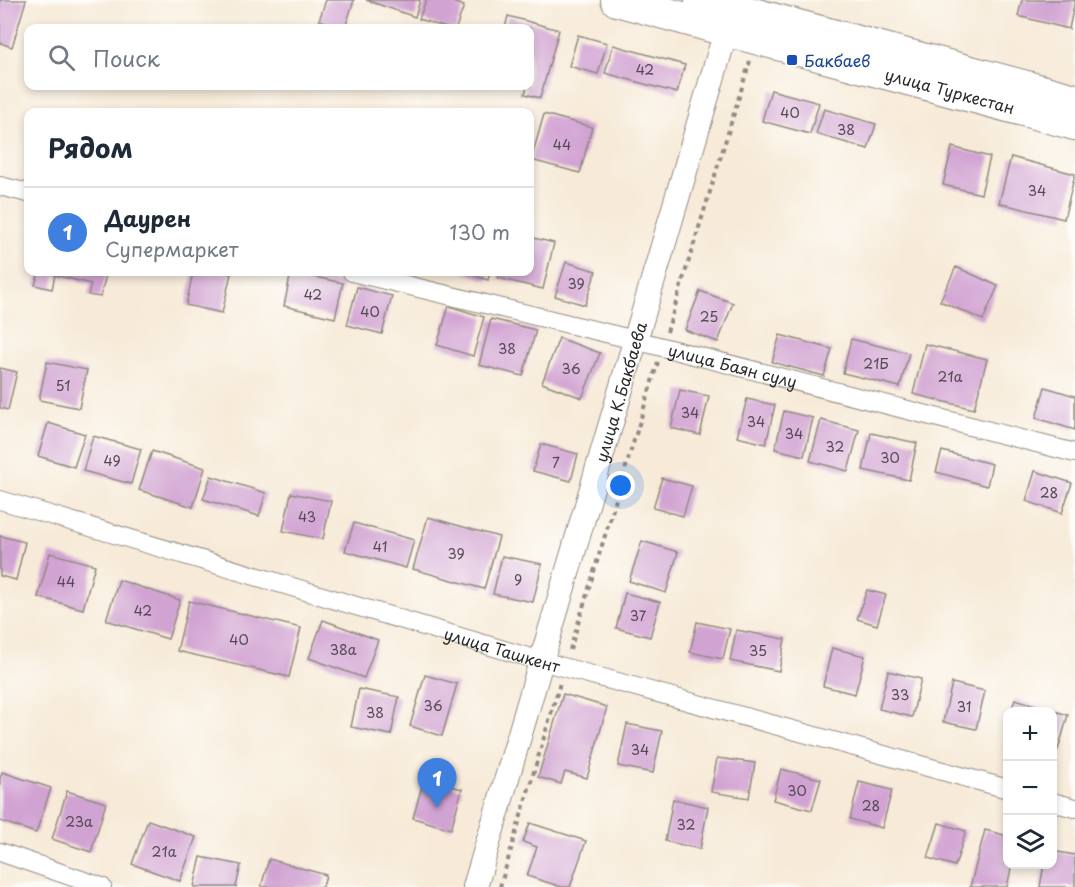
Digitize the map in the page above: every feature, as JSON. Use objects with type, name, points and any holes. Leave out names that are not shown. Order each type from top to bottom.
[{"type":"highway","name":"улица Туркестан","points":[[617,0],[729,13],[1075,100]]},
{"type":"highway","name":"улица Туркестан","points":[[701,0],[729,13],[1075,124]]},
{"type":"street","name":"улица К.Бакбаева","points":[[475,887],[729,13]]},
{"type":"street","points":[[0,186],[24,192]]},
{"type":"street","name":"улица Баян сулу","points":[[369,276],[635,340],[1075,453]]},
{"type":"street","name":"улица Ташкент","points":[[0,500],[564,668],[1003,788]]},
{"type":"street","points":[[1057,803],[1075,808]]},
{"type":"street","points":[[0,852],[102,887]]},
{"type":"path","points":[[500,887],[564,668],[750,59]]},
{"type":"building","points":[[0,0],[26,0],[12,47],[0,43]]},
{"type":"building","points":[[326,0],[354,0],[346,24],[332,24],[319,20]]},
{"type":"building","points":[[366,0],[420,0],[415,17]]},
{"type":"building","points":[[426,0],[447,0],[464,6],[457,24],[435,24],[419,19]]},
{"type":"building","points":[[1022,0],[1075,0],[1069,29],[1018,16]]},
{"type":"building","points":[[508,16],[559,30],[540,98],[525,94],[526,90],[534,90],[534,24],[506,24]]},
{"type":"building","points":[[578,35],[607,43],[598,74],[569,66]]},
{"type":"building","points":[[613,45],[685,65],[677,93],[605,73]]},
{"type":"building","points":[[771,90],[819,103],[810,134],[762,121]]},
{"type":"building","points":[[824,109],[876,124],[868,149],[816,134]]},
{"type":"building","points":[[544,114],[592,127],[580,173],[534,161],[534,149]]},
{"type":"building","points":[[952,147],[990,157],[981,194],[943,185]]},
{"type":"building","points":[[1011,157],[1075,174],[1064,219],[999,203]]},
{"type":"building","points":[[534,238],[554,243],[543,289],[498,278],[499,276],[534,276]]},
{"type":"building","points":[[566,262],[596,271],[585,305],[555,296]]},
{"type":"building","points":[[956,267],[998,286],[983,320],[940,301]]},
{"type":"building","points":[[38,276],[55,276],[52,289],[35,285]]},
{"type":"building","points":[[59,276],[106,276],[100,297],[88,295],[91,284]]},
{"type":"building","points":[[192,276],[231,276],[222,313],[186,305]]},
{"type":"building","points":[[290,276],[310,276],[343,283],[335,318],[284,306]]},
{"type":"building","points":[[475,276],[489,276],[488,280]]},
{"type":"building","points":[[357,287],[392,296],[382,334],[347,325]]},
{"type":"building","points":[[700,291],[733,303],[718,342],[685,330]]},
{"type":"building","points":[[449,306],[484,317],[473,356],[437,345]]},
{"type":"building","points":[[491,319],[536,330],[523,376],[479,365]]},
{"type":"building","points":[[780,335],[832,349],[824,376],[772,362]]},
{"type":"building","points":[[559,338],[600,353],[582,398],[542,383]]},
{"type":"building","points":[[851,339],[909,353],[900,387],[843,373]]},
{"type":"building","points":[[925,344],[987,359],[974,409],[913,394]]},
{"type":"building","points":[[47,362],[87,370],[79,408],[39,400]]},
{"type":"building","points":[[0,368],[17,372],[8,410],[0,408]]},
{"type":"building","points":[[1045,387],[1075,396],[1075,430],[1036,418]]},
{"type":"building","points":[[680,390],[709,396],[700,435],[671,428]]},
{"type":"building","points":[[747,399],[775,405],[766,444],[737,437]]},
{"type":"building","points":[[784,411],[813,418],[804,456],[775,449]]},
{"type":"building","points":[[821,420],[859,430],[848,471],[810,461]]},
{"type":"building","points":[[48,423],[85,434],[74,467],[38,456]]},
{"type":"building","points":[[871,433],[917,443],[909,480],[863,470]]},
{"type":"building","points":[[93,436],[141,449],[131,484],[83,471]]},
{"type":"building","points":[[541,444],[578,454],[571,481],[533,471]]},
{"type":"building","points":[[152,451],[205,468],[193,507],[139,490]]},
{"type":"building","points":[[942,451],[992,464],[987,486],[936,472]]},
{"type":"building","points":[[1035,471],[1072,483],[1062,513],[1026,501]]},
{"type":"building","points":[[211,476],[266,493],[259,516],[203,499]]},
{"type":"building","points":[[662,478],[692,486],[683,516],[653,508]]},
{"type":"building","points":[[291,493],[331,501],[323,539],[283,531]]},
{"type":"building","points":[[428,517],[499,537],[484,589],[413,569]]},
{"type":"building","points":[[354,523],[414,540],[406,568],[345,551]]},
{"type":"building","points":[[0,536],[25,542],[16,580],[0,576]]},
{"type":"building","points":[[642,541],[678,552],[666,593],[629,581]]},
{"type":"building","points":[[50,553],[95,565],[83,609],[38,597]]},
{"type":"building","points":[[502,556],[542,564],[533,602],[493,594]]},
{"type":"building","points":[[119,580],[180,600],[168,639],[106,620]]},
{"type":"building","points":[[867,590],[886,595],[877,625],[857,619]]},
{"type":"building","points":[[625,593],[660,602],[650,637],[616,628]]},
{"type":"building","points":[[189,601],[301,628],[289,677],[177,651]]},
{"type":"building","points":[[323,620],[378,640],[364,678],[309,658]]},
{"type":"building","points":[[697,622],[730,629],[723,659],[690,652]]},
{"type":"building","points":[[736,630],[785,639],[779,671],[730,661]]},
{"type":"building","points":[[832,648],[865,656],[855,694],[823,686]]},
{"type":"building","points":[[888,671],[921,679],[912,717],[879,709]]},
{"type":"building","points":[[425,675],[457,684],[442,736],[410,726]]},
{"type":"building","points":[[952,683],[985,691],[976,729],[943,722]]},
{"type":"building","points":[[359,689],[399,697],[391,735],[351,727]]},
{"type":"building","points":[[563,694],[607,707],[587,778],[565,772],[561,784],[538,777]]},
{"type":"building","points":[[1015,699],[1042,707],[1013,707]]},
{"type":"building","points":[[1057,712],[1068,715],[1057,750]]},
{"type":"building","points":[[627,724],[662,731],[653,773],[618,766]]},
{"type":"building","points":[[717,758],[755,763],[749,798],[711,792]]},
{"type":"building","points":[[781,769],[821,779],[812,810],[773,800]]},
{"type":"building","points":[[2,772],[51,788],[36,833],[0,821]]},
{"type":"building","points":[[424,779],[462,789],[451,829],[413,818]]},
{"type":"building","points":[[859,782],[892,790],[882,828],[850,819]]},
{"type":"building","points":[[67,791],[106,803],[91,852],[52,839]]},
{"type":"building","points":[[673,799],[708,807],[700,849],[665,841]]},
{"type":"building","points":[[148,820],[196,837],[180,881],[132,864]]},
{"type":"building","points":[[530,823],[586,841],[570,887],[562,887],[527,876],[537,847],[523,842]]},
{"type":"building","points":[[939,823],[966,831],[955,866],[928,858]]},
{"type":"building","points":[[985,830],[1003,835],[1003,869],[1011,869],[1007,887],[970,887]]},
{"type":"building","points":[[1057,852],[1075,855],[1075,887],[1040,887],[1043,869],[1057,869]]},
{"type":"building","points":[[201,857],[241,865],[236,887],[194,887]]},
{"type":"building","points":[[269,859],[326,875],[323,887],[261,887]]},
{"type":"place","name":"Бакбаев","points":[[792,60]]},
{"type":"place","name":"Даурен","points":[[437,808]]}]
